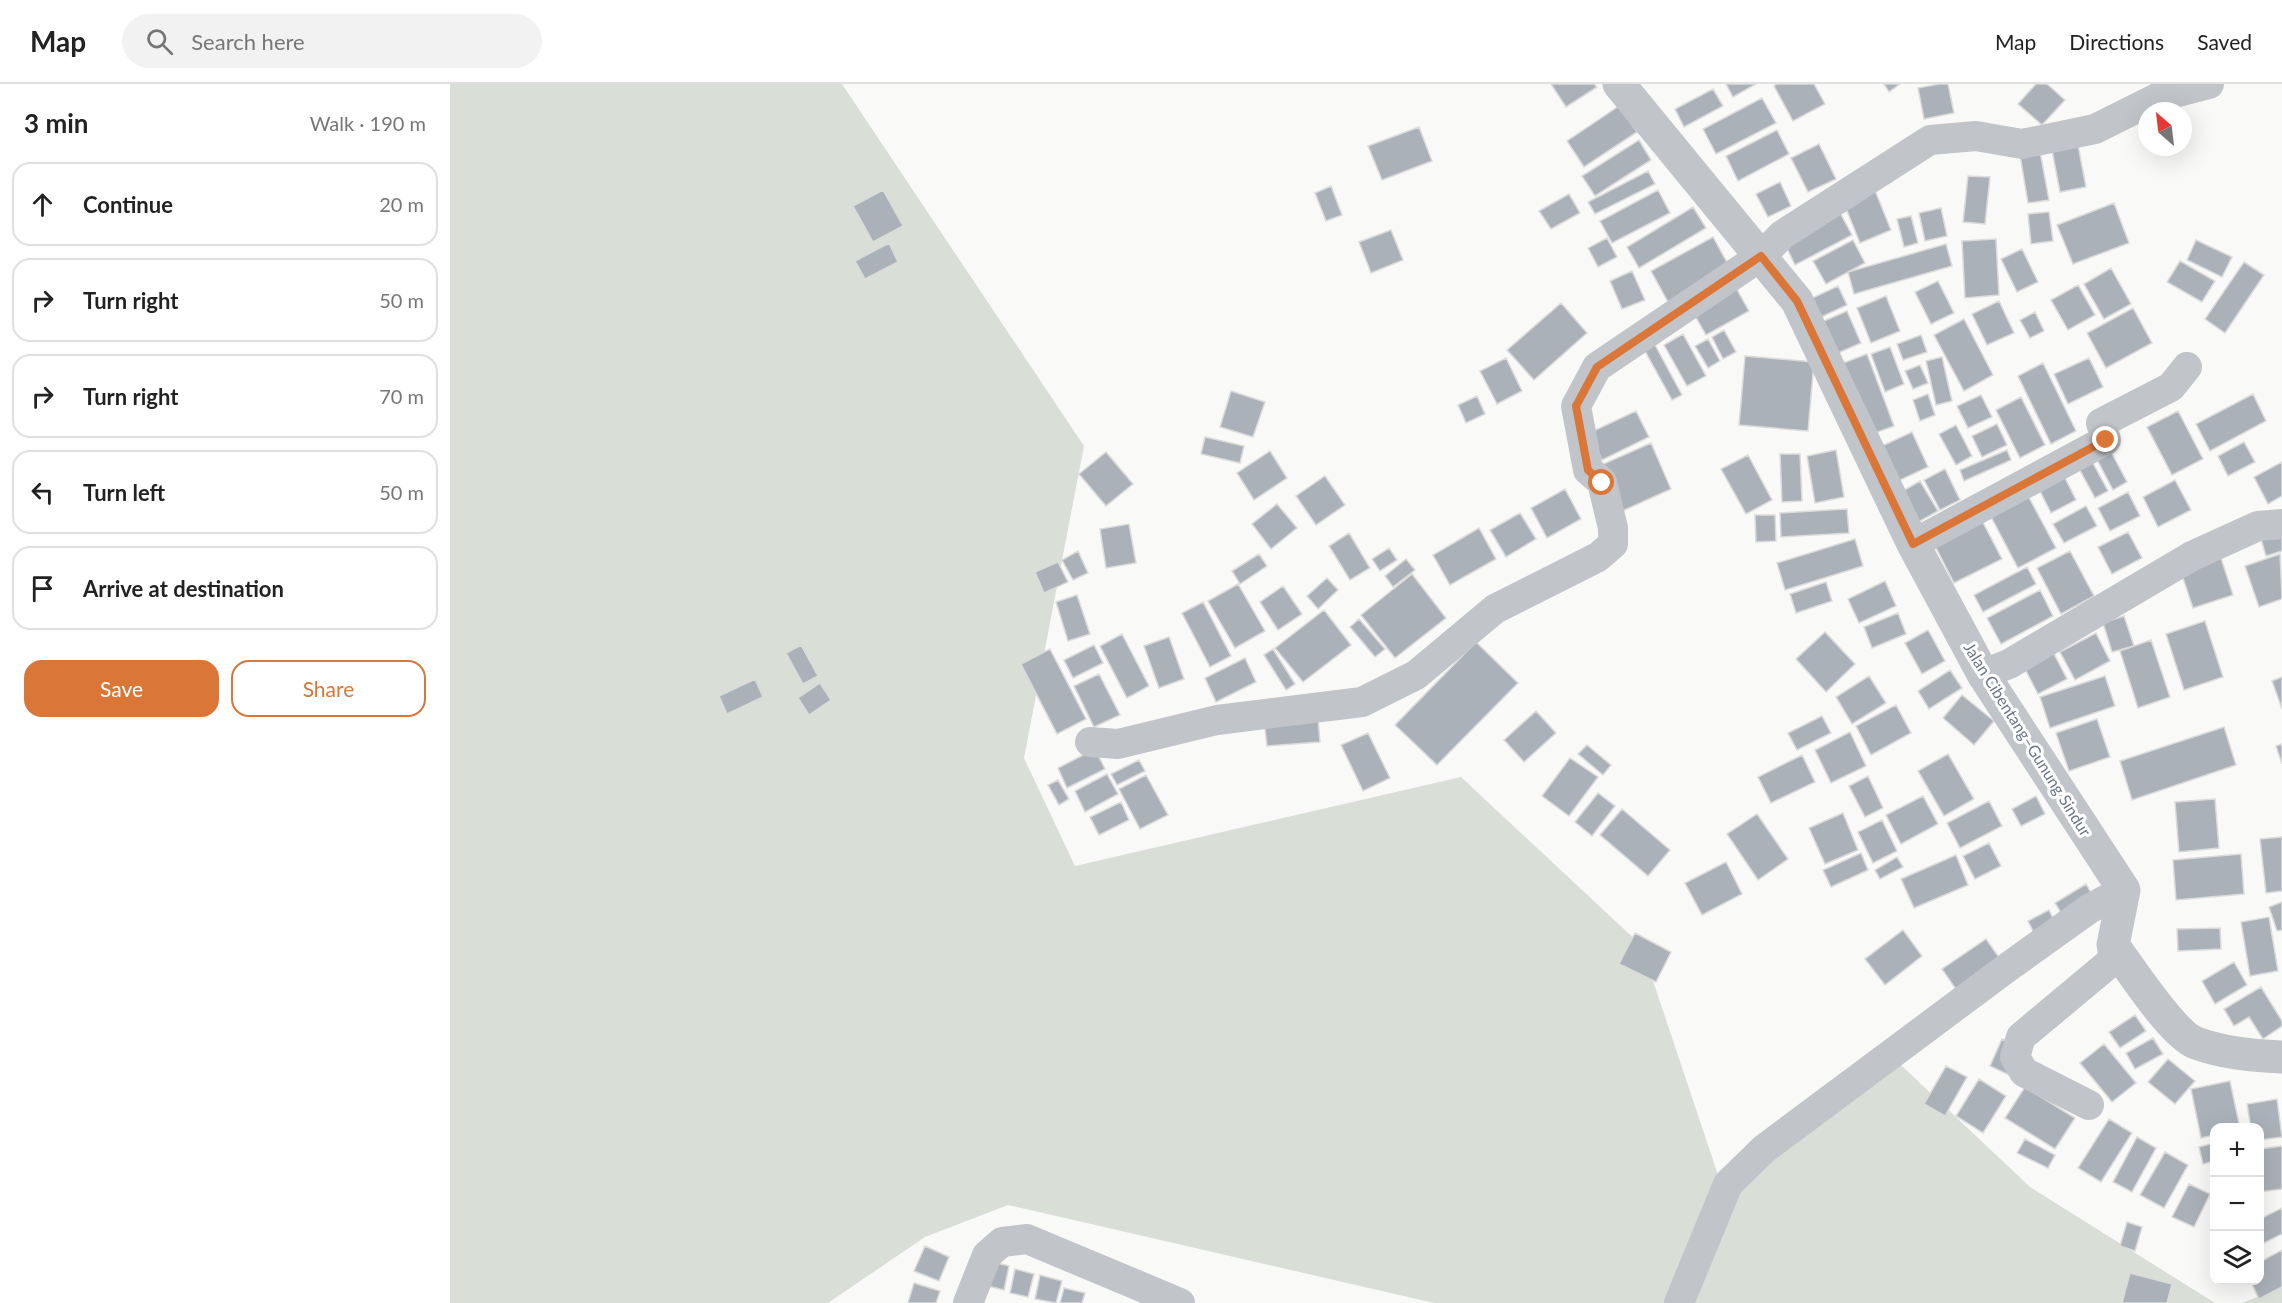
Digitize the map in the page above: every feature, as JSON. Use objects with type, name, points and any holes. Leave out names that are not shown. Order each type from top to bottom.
[{"type":"street","name":"Jalan Cibentang–Gunung Sindur","points":[[1619,84],[1797,301],[1913,544],[1983,674],[2124,890]]},
{"type":"street","points":[[1090,742],[1118,744],[1216,720],[1362,702],[1416,675],[1495,609],[1598,557],[1614,543],[1613,528],[1602,483],[1588,470],[1576,406],[1597,367],[1761,256],[1782,235],[1930,140],[1976,136],[2022,144],[2094,129],[2159,96],[2209,84]]},
{"type":"street","points":[[1913,544],[2106,440],[2101,423],[2171,387],[2187,367]]},
{"type":"street","points":[[1983,674],[2009,664],[2192,556],[2258,525],[2282,524]]},
{"type":"street","points":[[2089,1105],[2024,1072],[2015,1057],[2021,1037],[2112,961],[2124,890]]},
{"type":"street","points":[[1679,1303],[1728,1184],[1764,1149],[2013,963],[2089,909],[2124,890]]},
{"type":"street","points":[[2113,945],[2164,1016],[2193,1043],[2250,1056],[2282,1057]]},
{"type":"street","points":[[968,1303],[987,1255],[1002,1242],[1027,1239],[1180,1303]]},
{"type":"shaded area","points":[[450,84],[842,84],[1084,446],[1024,758],[1075,866],[1461,777],[1641,945],[1720,1181],[1885,1050],[2030,1187],[2215,1303],[1434,1303],[1008,1205],[925,1237],[828,1303],[450,1303]]},
{"type":"shaded area","points":[[2282,1287],[2282,1303],[2242,1303]]},
{"type":"building","points":[[1551,84],[1594,84],[1597,87],[1566,107]]},
{"type":"building","points":[[1726,84],[1756,84],[1733,97]]},
{"type":"building","points":[[1777,84],[1814,84],[1825,104],[1793,121],[1774,86]]},
{"type":"building","points":[[1884,84],[1900,84],[1889,92]]},
{"type":"building","points":[[1948,84],[1954,113],[1924,119],[1918,88]]},
{"type":"building","points":[[2036,84],[2047,84],[2065,100],[2042,125],[2018,104]]},
{"type":"building","points":[[1713,89],[1723,106],[1684,127],[1675,109]]},
{"type":"building","points":[[1762,98],[1776,123],[1716,154],[1703,129]]},
{"type":"building","points":[[1619,106],[1637,132],[1584,167],[1567,141]]},
{"type":"building","points":[[1419,127],[1432,161],[1382,180],[1368,146]]},
{"type":"building","points":[[1777,130],[1789,154],[1738,181],[1726,156]]},
{"type":"building","points":[[1639,140],[1651,160],[1595,196],[1582,176]]},
{"type":"building","points":[[2077,140],[2086,187],[2060,192],[2051,145]]},
{"type":"building","points":[[1819,144],[1836,179],[1808,192],[1791,158]]},
{"type":"building","points":[[2039,146],[2049,200],[2028,203],[2019,149]]},
{"type":"building","points":[[1648,171],[1655,184],[1595,214],[1588,202]]},
{"type":"building","points":[[1968,176],[1990,177],[1985,224],[1963,222]]},
{"type":"building","points":[[1780,182],[1791,206],[1768,217],[1756,194]]},
{"type":"building","points":[[1331,186],[1342,215],[1326,221],[1315,193]]},
{"type":"building","points":[[1874,188],[1891,230],[1860,243],[1843,201]]},
{"type":"building","points":[[883,190],[903,226],[873,242],[853,206]]},
{"type":"building","points":[[1658,190],[1670,213],[1612,243],[1600,221]]},
{"type":"building","points":[[1569,194],[1580,213],[1551,229],[1539,211]]},
{"type":"building","points":[[2114,203],[2129,243],[2073,264],[2057,225]]},
{"type":"building","points":[[1693,207],[1706,228],[1639,268],[1627,247]]},
{"type":"building","points":[[1941,208],[1947,236],[1925,241],[1919,213]]},
{"type":"building","points":[[1839,211],[1852,235],[1795,265],[1783,240]]},
{"type":"building","points":[[2049,212],[2053,241],[2031,244],[2028,214]]},
{"type":"building","points":[[1911,216],[1918,243],[1904,247],[1897,219]]},
{"type":"building","points":[[1391,230],[1403,260],[1371,273],[1359,242]]},
{"type":"building","points":[[1713,237],[1730,268],[1668,302],[1651,271]]},
{"type":"building","points":[[1607,238],[1617,257],[1598,267],[1588,248]]},
{"type":"building","points":[[1996,239],[1999,295],[1965,298],[1962,241]]},
{"type":"building","points":[[1853,240],[1865,263],[1826,284],[1813,261]]},
{"type":"building","points":[[2196,240],[2232,257],[2222,277],[2187,260]]},
{"type":"building","points":[[889,243],[898,262],[865,279],[855,261]]},
{"type":"building","points":[[1946,244],[1952,266],[1854,294],[1848,272]]},
{"type":"building","points":[[2022,249],[2038,282],[2017,292],[2001,259]]},
{"type":"building","points":[[2180,261],[2215,281],[2202,302],[2167,282]]},
{"type":"building","points":[[2244,262],[2264,275],[2225,333],[2205,319]]},
{"type":"building","points":[[2111,268],[2131,304],[2104,319],[2084,284]]},
{"type":"building","points":[[1632,271],[1645,300],[1622,309],[1610,281]]},
{"type":"building","points":[[1938,281],[1954,313],[1931,324],[1915,292]]},
{"type":"building","points":[[2078,285],[2095,315],[2068,330],[2051,300]]},
{"type":"building","points":[[1838,286],[1847,305],[1817,319],[1808,300]]},
{"type":"building","points":[[1736,288],[1749,311],[1706,335],[1693,312]]},
{"type":"building","points":[[1886,296],[1900,331],[1871,343],[1857,308]]},
{"type":"building","points":[[1999,301],[2014,333],[1987,345],[1972,314]]},
{"type":"building","points":[[1561,303],[1587,333],[1534,380],[1507,350]]},
{"type":"building","points":[[2133,308],[2152,343],[2106,368],[2087,333]]},
{"type":"building","points":[[1847,311],[1861,343],[1831,356],[1817,324]]},
{"type":"building","points":[[2035,312],[2044,331],[2030,338],[2020,320]]},
{"type":"building","points":[[1964,319],[1993,375],[1964,391],[1934,335]]},
{"type":"building","points":[[1724,330],[1736,352],[1723,359],[1712,337]]},
{"type":"building","points":[[1683,334],[1706,376],[1687,386],[1664,345]]},
{"type":"building","points":[[1921,335],[1927,352],[1903,360],[1897,344]]},
{"type":"building","points":[[1708,339],[1720,361],[1708,368],[1695,346]]},
{"type":"building","points":[[1655,345],[1682,395],[1672,400],[1645,351]]},
{"type":"building","points":[[1890,347],[1904,384],[1885,392],[1871,354]]},
{"type":"building","points":[[1867,354],[1894,426],[1864,437],[1838,365]]},
{"type":"building","points":[[1745,356],[1814,362],[1808,431],[1739,425]]},
{"type":"building","points":[[1942,357],[1952,401],[1936,405],[1926,361]]},
{"type":"building","points":[[1506,358],[1522,391],[1497,404],[1480,371]]},
{"type":"building","points":[[2089,358],[2103,387],[2068,404],[2054,374]]},
{"type":"building","points":[[2043,363],[2076,431],[2051,444],[2018,376]]},
{"type":"building","points":[[1920,365],[1928,383],[1913,389],[1905,371]]},
{"type":"building","points":[[1231,391],[1265,402],[1253,437],[1220,427]]},
{"type":"building","points":[[1928,394],[1935,415],[1920,421],[1913,400]]},
{"type":"building","points":[[2253,394],[2266,421],[2210,451],[2196,424]]},
{"type":"building","points":[[1981,395],[1992,417],[1968,428],[1957,406]]},
{"type":"building","points":[[1477,396],[1485,414],[1466,423],[1458,405]]},
{"type":"building","points":[[2021,397],[2045,445],[2020,458],[1996,410]]},
{"type":"building","points":[[1636,411],[1649,437],[1602,460],[1589,433]]},
{"type":"building","points":[[2178,411],[2203,459],[2172,475],[2147,427]]},
{"type":"building","points":[[1997,424],[2007,445],[1982,457],[1972,436]]},
{"type":"building","points":[[1956,425],[1972,456],[1956,465],[1939,434]]},
{"type":"building","points":[[1912,432],[1928,467],[1883,488],[1867,453]]},
{"type":"building","points":[[1205,437],[1244,446],[1240,463],[1201,454]]},
{"type":"building","points":[[2244,442],[2255,462],[2228,476],[2218,456]]},
{"type":"building","points":[[1651,443],[1671,489],[1620,512],[1599,466]]},
{"type":"building","points":[[2107,444],[2127,482],[2113,490],[2093,452]]},
{"type":"building","points":[[1836,450],[1844,497],[1815,503],[1807,456]]},
{"type":"building","points":[[2007,450],[2011,460],[1964,481],[1960,470]]},
{"type":"building","points":[[1270,451],[1287,478],[1254,500],[1237,473]]},
{"type":"building","points":[[1106,452],[1133,484],[1106,506],[1079,474]]},
{"type":"building","points":[[1780,454],[1800,454],[1802,501],[1782,502]]},
{"type":"building","points":[[2088,454],[2108,491],[2095,498],[2075,461]]},
{"type":"building","points":[[1748,455],[1772,500],[1746,514],[1721,469]]},
{"type":"building","points":[[2282,462],[2282,496],[2268,504],[2254,477]]},
{"type":"building","points":[[1945,469],[1960,500],[1940,510],[1924,480]]},
{"type":"building","points":[[2061,470],[2076,500],[2051,513],[2036,483]]},
{"type":"building","points":[[1325,476],[1345,505],[1316,525],[1296,496]]},
{"type":"building","points":[[2175,480],[2191,510],[2158,527],[2143,497]]},
{"type":"building","points":[[1920,481],[1938,511],[1913,525],[1896,495]]},
{"type":"building","points":[[1565,489],[1581,519],[1547,538],[1531,508]]},
{"type":"building","points":[[2026,492],[2056,548],[2018,568],[1988,511]]},
{"type":"building","points":[[2128,492],[2140,516],[2110,531],[2098,508]]},
{"type":"building","points":[[1277,504],[1297,528],[1271,549],[1252,524]]},
{"type":"building","points":[[2086,506],[2097,526],[2064,543],[2053,524]]},
{"type":"building","points":[[1847,509],[1849,533],[1781,537],[1780,513]]},
{"type":"building","points":[[1520,513],[1536,539],[1506,557],[1490,530]]},
{"type":"building","points":[[1978,513],[2002,559],[1954,583],[1931,538]]},
{"type":"building","points":[[1755,515],[1775,515],[1776,541],[1756,542]]},
{"type":"building","points":[[1129,524],[1136,563],[1106,568],[1100,529]]},
{"type":"building","points":[[1479,528],[1496,559],[1450,585],[1433,555]]},
{"type":"building","points":[[2128,532],[2142,558],[2112,574],[2098,547]]},
{"type":"building","points":[[2282,532],[2282,551],[2266,556],[2261,539]]},
{"type":"building","points":[[1349,533],[1370,568],[1350,580],[1329,546]]},
{"type":"building","points":[[1855,539],[1863,566],[1785,590],[1777,563]]},
{"type":"building","points":[[1389,548],[1397,560],[1380,571],[1372,559]]},
{"type":"building","points":[[1078,551],[1088,573],[1073,580],[1062,560]]},
{"type":"building","points":[[2070,551],[2094,596],[2061,614],[2037,568]]},
{"type":"building","points":[[1259,554],[1267,566],[1240,584],[1232,571]]},
{"type":"building","points":[[2280,554],[2282,599],[2259,607],[2245,566]]},
{"type":"building","points":[[2220,555],[2233,595],[2193,608],[2180,569]]},
{"type":"building","points":[[1406,559],[1415,570],[1393,587],[1385,576]]},
{"type":"building","points":[[1058,562],[1068,582],[1044,593],[1035,572]]},
{"type":"building","points":[[2027,567],[2036,584],[1983,612],[1974,595]]},
{"type":"building","points":[[1412,574],[1446,618],[1395,658],[1361,615]]},
{"type":"building","points":[[1327,578],[1338,590],[1318,609],[1307,596]]},
{"type":"building","points":[[1885,581],[1896,606],[1859,623],[1848,599]]},
{"type":"building","points":[[1826,582],[1832,601],[1796,613],[1790,594]]},
{"type":"building","points":[[1238,584],[1265,631],[1235,648],[1208,601]]},
{"type":"building","points":[[1283,586],[1302,614],[1278,630],[1260,602]]},
{"type":"building","points":[[2040,590],[2053,616],[2001,644],[1987,618]]},
{"type":"building","points":[[1077,595],[1090,634],[1068,641],[1056,602]]},
{"type":"building","points":[[1203,602],[1231,656],[1210,667],[1182,613]]},
{"type":"building","points":[[1324,610],[1351,645],[1303,682],[1275,648]]},
{"type":"building","points":[[1898,613],[1906,634],[1872,648],[1864,627]]},
{"type":"building","points":[[2124,616],[2134,646],[2112,652],[2103,623]]},
{"type":"building","points":[[1359,619],[1385,649],[1375,657],[1350,627]]},
{"type":"building","points":[[2205,621],[2223,677],[2184,690],[2166,634]]},
{"type":"building","points":[[1928,630],[1945,661],[1922,674],[1905,643]]},
{"type":"building","points":[[1825,632],[1855,664],[1826,692],[1796,659]]},
{"type":"building","points":[[2096,633],[2110,661],[2075,680],[2060,652]]},
{"type":"building","points":[[1122,634],[1149,686],[1127,698],[1100,646]]},
{"type":"building","points":[[1169,637],[1184,679],[1159,688],[1144,646]]},
{"type":"building","points":[[2151,640],[2170,697],[2138,708],[2120,651]]},
{"type":"building","points":[[1476,642],[1518,683],[1437,765],[1395,725]]},
{"type":"building","points":[[801,645],[818,676],[803,684],[786,653]]},
{"type":"building","points":[[1094,645],[1103,663],[1073,678],[1064,660]]},
{"type":"building","points":[[1050,649],[1086,719],[1057,734],[1021,664]]},
{"type":"building","points":[[1273,649],[1295,684],[1286,690],[1264,655]]},
{"type":"building","points":[[2052,650],[2067,679],[2038,694],[2023,665]]},
{"type":"building","points":[[1245,658],[1256,682],[1216,702],[1205,678]]},
{"type":"building","points":[[1950,670],[1962,688],[1929,709],[1918,691]]},
{"type":"building","points":[[1099,674],[1120,715],[1094,727],[1074,686]]},
{"type":"building","points":[[1869,676],[1886,703],[1852,724],[1836,697]]},
{"type":"building","points":[[2105,676],[2115,706],[2050,728],[2040,697]]},
{"type":"building","points":[[2282,677],[2282,709],[2272,681]]},
{"type":"building","points":[[755,679],[763,697],[727,714],[719,696]]},
{"type":"building","points":[[820,683],[831,700],[809,715],[798,698]]},
{"type":"building","points":[[1962,695],[1994,721],[1974,745],[1943,718]]},
{"type":"building","points":[[1896,705],[1911,733],[1871,755],[1856,726]]},
{"type":"building","points":[[1317,706],[1320,742],[1267,746],[1263,711]]},
{"type":"building","points":[[1536,711],[1556,733],[1524,762],[1504,740]]},
{"type":"building","points":[[1822,716],[1831,733],[1797,750],[1788,733]]},
{"type":"building","points":[[2097,719],[2110,757],[2069,771],[2056,733]]},
{"type":"building","points":[[2224,727],[2236,765],[2132,800],[2120,761]]},
{"type":"building","points":[[1850,732],[1866,766],[1831,783],[1815,750]]},
{"type":"building","points":[[1368,733],[1390,778],[1363,791],[1341,745]]},
{"type":"building","points":[[2282,744],[2282,764],[2276,746]]},
{"type":"building","points":[[1587,745],[1611,765],[1603,775],[1578,754]]},
{"type":"building","points":[[1095,749],[1105,769],[1067,788],[1058,768]]},
{"type":"building","points":[[1948,754],[1974,799],[1944,816],[1918,771]]},
{"type":"building","points":[[1802,755],[1815,782],[1771,803],[1758,777]]},
{"type":"building","points":[[1570,758],[1598,777],[1569,816],[1542,796]]},
{"type":"building","points":[[1139,760],[1145,771],[1117,785],[1111,774]]},
{"type":"building","points":[[1107,774],[1118,794],[1085,812],[1075,791]]},
{"type":"building","points":[[1146,775],[1168,815],[1140,829],[1119,789]]},
{"type":"building","points":[[1868,776],[1883,808],[1865,817],[1849,786]]},
{"type":"building","points":[[1058,780],[1069,799],[1059,805],[1048,785]]},
{"type":"building","points":[[1598,793],[1615,806],[1592,836],[1575,822]]},
{"type":"building","points":[[1923,796],[1938,824],[1901,844],[1886,815]]},
{"type":"building","points":[[2036,796],[2045,814],[2021,826],[2012,809]]},
{"type":"building","points":[[2215,799],[2219,848],[2179,852],[2175,802]]},
{"type":"building","points":[[1989,801],[2002,826],[1960,848],[1947,823]]},
{"type":"building","points":[[1121,802],[1129,820],[1099,835],[1090,817]]},
{"type":"building","points":[[1622,809],[1670,850],[1648,876],[1600,835]]},
{"type":"building","points":[[1843,813],[1858,850],[1825,864],[1809,828]]},
{"type":"building","points":[[1757,814],[1788,859],[1758,880],[1727,834]]},
{"type":"building","points":[[1882,820],[1897,851],[1873,863],[1858,832]]},
{"type":"building","points":[[2282,837],[2282,891],[2266,893],[2260,839]]},
{"type":"building","points":[[1989,843],[2001,866],[1975,879],[1963,856]]},
{"type":"building","points":[[1861,853],[1868,870],[1831,887],[1823,870]]},
{"type":"building","points":[[2241,854],[2244,894],[2176,900],[2173,860]]},
{"type":"building","points":[[1956,855],[1968,885],[1914,908],[1901,879]]},
{"type":"building","points":[[1897,857],[1903,867],[1880,879],[1875,870]]},
{"type":"building","points":[[1726,862],[1742,894],[1702,915],[1685,883]]},
{"type":"building","points":[[2086,884],[2102,912],[2072,931],[2055,903]]},
{"type":"building","points":[[2282,902],[2282,930],[2277,931],[2269,907]]},
{"type":"building","points":[[2049,910],[2062,937],[2041,947],[2028,921]]},
{"type":"building","points":[[2269,917],[2278,971],[2250,976],[2241,922]]},
{"type":"building","points":[[2220,928],[2221,949],[2178,951],[2177,929]]},
{"type":"building","points":[[1903,930],[1922,956],[1885,985],[1865,959]]},
{"type":"building","points":[[1635,933],[1671,952],[1656,982],[1619,964]]},
{"type":"building","points":[[1986,939],[2008,970],[1964,1001],[1942,969]]},
{"type":"building","points":[[2234,962],[2247,985],[2215,1004],[2202,981]]},
{"type":"building","points":[[2261,987],[2282,1021],[2282,1026],[2263,1039],[2249,1017],[2234,1026],[2224,1009]]},
{"type":"building","points":[[2135,1015],[2146,1031],[2120,1048],[2109,1032]]},
{"type":"building","points":[[2153,1038],[2163,1054],[2135,1069],[2126,1053]]},
{"type":"building","points":[[2002,1039],[2019,1047],[2007,1074],[1990,1066]]},
{"type":"building","points":[[2104,1044],[2136,1083],[2112,1102],[2080,1063]]},
{"type":"building","points":[[2168,1059],[2195,1081],[2175,1104],[2148,1082]]},
{"type":"building","points":[[1946,1066],[1967,1077],[1945,1116],[1924,1104]]},
{"type":"building","points":[[1979,1079],[2006,1096],[1983,1133],[1956,1116]]},
{"type":"building","points":[[2230,1081],[2239,1123],[2210,1123],[2210,1136],[2201,1138],[2191,1089]]},
{"type":"building","points":[[2025,1087],[2075,1118],[2055,1149],[2005,1118]]},
{"type":"building","points":[[2277,1099],[2282,1137],[2264,1139],[2264,1123],[2250,1123],[2247,1104]]},
{"type":"building","points":[[2109,1119],[2132,1133],[2101,1182],[2078,1168]]},
{"type":"building","points":[[2137,1137],[2156,1148],[2132,1192],[2113,1182]]},
{"type":"building","points":[[2025,1139],[2055,1155],[2048,1168],[2017,1153]]},
{"type":"building","points":[[2210,1144],[2210,1162],[2203,1164],[2199,1147]]},
{"type":"building","points":[[2282,1146],[2282,1189],[2264,1191],[2264,1148]]},
{"type":"building","points":[[2165,1152],[2188,1165],[2164,1208],[2140,1195]]},
{"type":"building","points":[[2189,1184],[2210,1194],[2194,1227],[2172,1217]]},
{"type":"building","points":[[2282,1208],[2282,1234],[2264,1243],[2264,1231],[2264,1217]]},
{"type":"building","points":[[2127,1222],[2142,1227],[2135,1251],[2120,1246]]},
{"type":"building","points":[[925,1246],[949,1257],[939,1281],[914,1271]]},
{"type":"building","points":[[2282,1250],[2282,1287],[2259,1299],[2252,1285],[2264,1285],[2264,1260]]},
{"type":"building","points":[[989,1261],[1009,1266],[1004,1290],[984,1285]]},
{"type":"building","points":[[1015,1269],[1034,1274],[1028,1297],[1010,1293]]},
{"type":"building","points":[[2130,1273],[2172,1284],[2167,1303],[2122,1303]]},
{"type":"building","points":[[1040,1275],[1062,1281],[1056,1303],[1035,1299]]},
{"type":"building","points":[[914,1283],[940,1291],[936,1303],[908,1303]]},
{"type":"building","points":[[1064,1288],[1085,1293],[1082,1303],[1060,1303]]},
{"type":"route","points":[[1602,483],[1588,470],[1576,406],[1597,367],[1761,256],[1797,301],[1913,544],[2106,440]]}]
